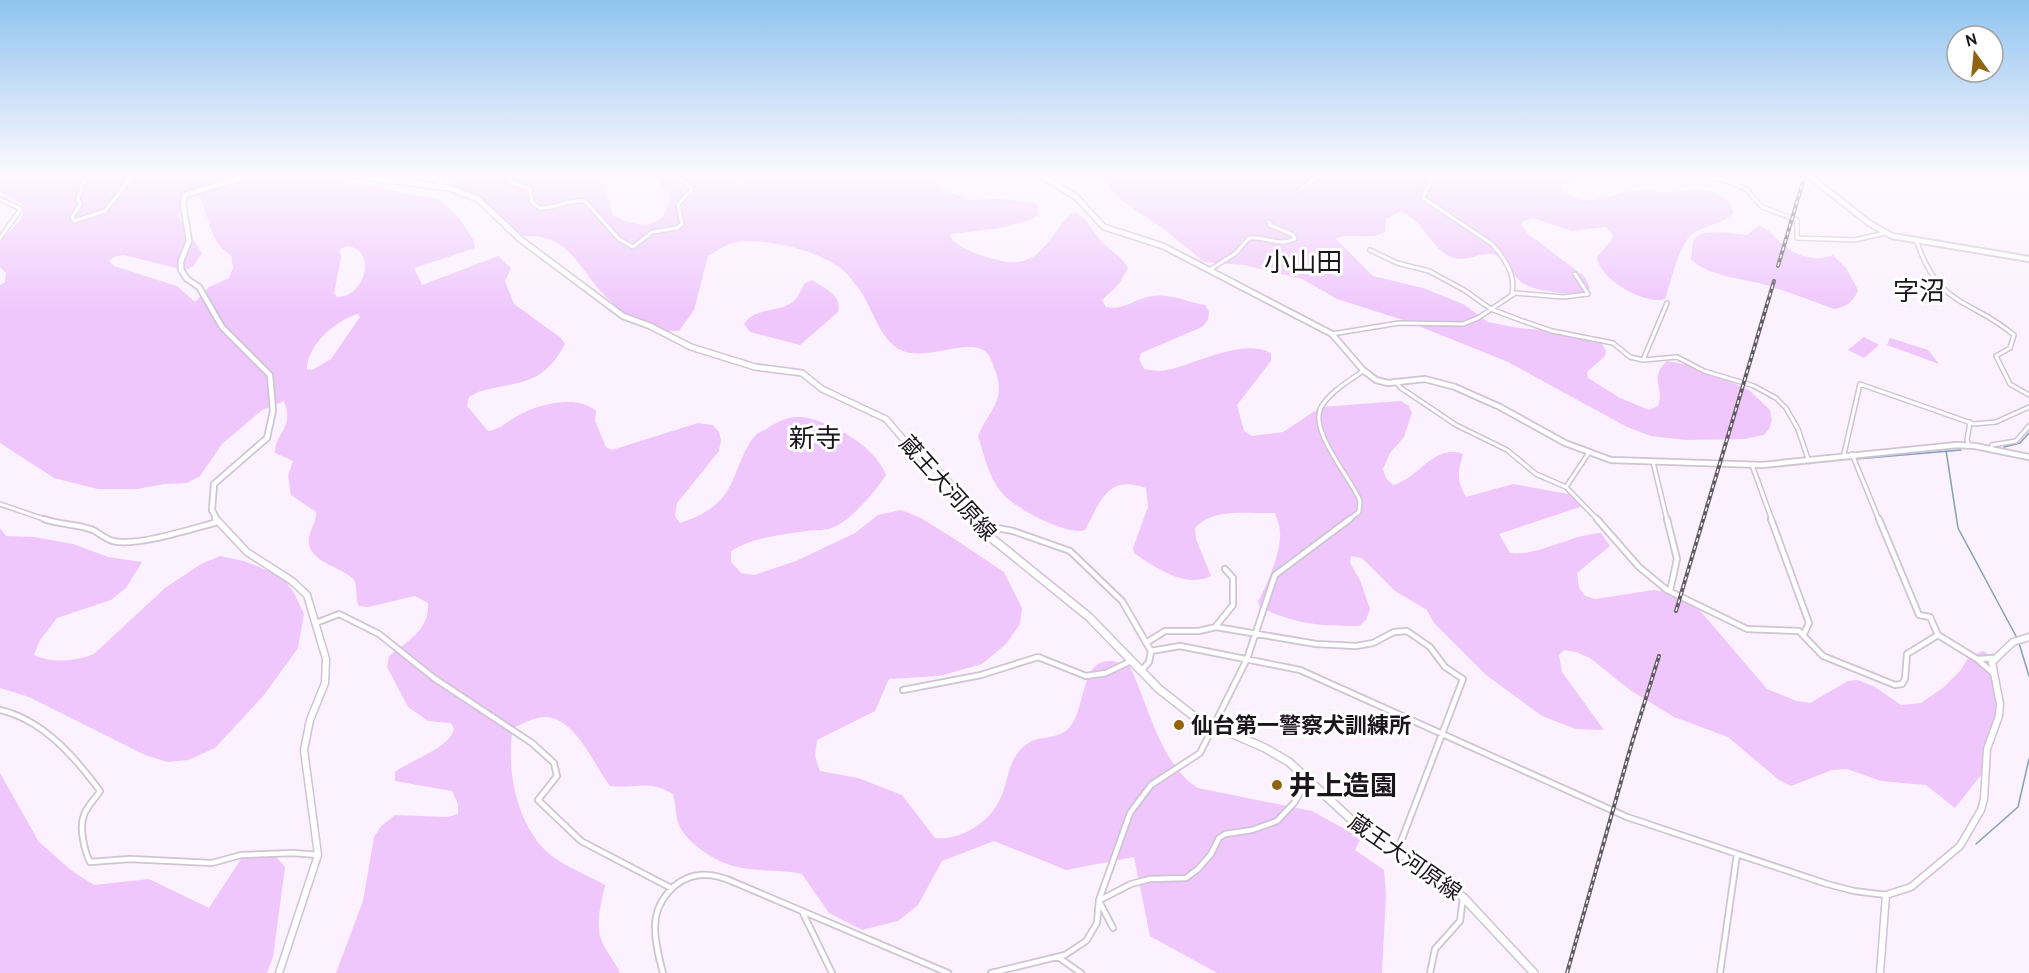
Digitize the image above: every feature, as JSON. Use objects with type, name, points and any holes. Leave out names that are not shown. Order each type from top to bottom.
[{"type":"main road","name":"蔵王大河原線","points":[[502,220],[539,254],[629,319],[650,326],[690,347],[755,367],[802,373],[822,389],[886,419],[916,454],[942,474],[957,492],[974,523],[1081,611],[1177,705],[1212,727],[1281,757],[1308,778],[1345,816],[1370,837],[1435,875],[1463,897],[1534,973]]},
{"type":"street","points":[[0,238],[13,220]]},
{"type":"street","points":[[186,220],[189,241],[181,261],[181,270],[187,279],[199,287],[222,327],[270,375],[273,411],[267,438],[214,483],[212,510],[218,522],[247,552],[301,588],[306,595],[326,659],[326,673],[310,720],[304,750],[318,855],[279,973]]},
{"type":"street","points":[[602,220],[618,239],[633,247],[648,234],[677,228],[682,224],[681,220]]},
{"type":"street","points":[[1098,220],[1104,227],[1163,246],[1211,269],[1332,334],[1363,371],[1382,382],[1429,380],[1444,384],[1488,402],[1588,454],[1611,460],[1752,465],[1935,446],[1969,446],[2029,457]]},
{"type":"street","points":[[1458,220],[1496,245],[1513,279],[1511,294]]},
{"type":"street","points":[[1797,220],[1797,238],[1871,239],[1885,233]]},
{"type":"street","points":[[1868,220],[1885,233],[1917,242],[2029,259]]},
{"type":"street","points":[[1211,269],[1237,251],[1243,241],[1249,238],[1254,237],[1276,243],[1295,240],[1293,235],[1270,225],[1269,222]]},
{"type":"street","points":[[1917,242],[1924,263],[1952,297],[1998,323],[2014,335],[2010,348],[1996,356],[2013,387],[2029,395]]},
{"type":"street","points":[[1370,250],[1397,263],[1430,272],[1464,290],[1491,309],[1545,329],[1614,342],[1630,357],[1642,360],[1677,357],[1704,371],[1739,380],[1767,392],[1786,408],[1798,429],[1808,459]]},
{"type":"street","points":[[1332,334],[1399,323],[1463,324],[1491,309],[1511,294],[1524,292],[1563,297],[1588,294],[1575,274]]},
{"type":"street","points":[[1642,360],[1667,303]]},
{"type":"street","points":[[991,973],[1072,952],[1086,941],[1097,923],[1099,900],[1124,826],[1138,800],[1151,785],[1200,753],[1247,659],[1275,575],[1359,512],[1360,501],[1357,493],[1317,420],[1319,409],[1326,401],[1363,371]]},
{"type":"street","points":[[1395,381],[1401,388],[1456,425],[1507,450],[1546,479],[1566,487],[1581,500],[1639,567],[1656,583],[1747,629],[1785,629],[1804,634],[1823,656],[1895,685],[1902,684],[1905,679],[1907,654],[1938,635]]},
{"type":"street","points":[[1844,454],[1860,384],[1970,422],[1984,424],[2004,420],[2029,407]]},
{"type":"street","points":[[1969,446],[1967,440],[1970,422]]},
{"type":"street","points":[[1991,449],[1992,445],[2016,441],[2029,426]]},
{"type":"street","points":[[1566,487],[1588,454]]},
{"type":"street","points":[[1852,454],[1919,615],[1930,617],[1938,635],[1977,659],[1993,673]]},
{"type":"street","points":[[1653,462],[1677,559],[1670,591]]},
{"type":"street","points":[[1752,465],[1809,623],[1804,634]]},
{"type":"street","points":[[0,504],[23,510],[57,524],[93,530],[102,537],[116,542],[144,540],[218,522]]},
{"type":"street","points":[[983,531],[992,527],[1013,531],[1070,551],[1122,601],[1152,654]]},
{"type":"street","points":[[1216,627],[1233,605],[1233,578],[1225,569]]},
{"type":"street","points":[[315,623],[339,614],[379,634],[434,678],[532,742],[554,763],[557,770],[557,776],[537,800],[580,840],[619,863],[649,874],[671,888]]},
{"type":"street","points":[[1146,643],[1165,631],[1199,631],[1216,627],[1316,644],[1356,646],[1366,646],[1400,631],[1413,634],[1430,647],[1445,667],[1463,680],[1397,852]]},
{"type":"street","points":[[1141,671],[1152,654],[1180,646],[1300,670],[1627,817],[1845,889],[1886,895],[1911,887],[1959,846],[1981,810],[1984,799],[1987,749],[2000,710],[2000,692],[1993,673],[1992,662],[2018,641],[2029,637]]},
{"type":"street","points":[[903,690],[981,675],[1038,657],[1086,676],[1106,673],[1132,661]]},
{"type":"street","points":[[1977,659],[1995,658]]},
{"type":"street","points":[[0,710],[21,715],[76,758],[100,791],[85,811],[81,826],[86,856],[90,862],[130,859],[212,863],[241,855],[293,853],[318,855]]},
{"type":"street","points":[[1099,900],[1141,882],[1185,878],[1198,869],[1211,854],[1219,838],[1225,834],[1252,830],[1276,821],[1294,803],[1308,778]]},
{"type":"street","points":[[1720,973],[1737,854]]},
{"type":"street","points":[[663,973],[653,923],[659,904],[671,888],[689,878],[707,875],[725,879],[948,973]]},
{"type":"street","points":[[1880,973],[1886,895]]},
{"type":"street","points":[[1430,973],[1435,949],[1460,921],[1463,897]]},
{"type":"street","points":[[1099,900],[1113,928]]},
{"type":"street","points":[[801,910],[832,973]]},
{"type":"street","points":[[1057,957],[1081,973]]},
{"type":"shaded area","points":[[20,220],[181,220],[202,253],[193,267],[185,270],[123,255],[109,261],[114,266],[177,286],[195,302],[209,287],[229,278],[233,268],[231,255],[219,245],[208,220],[461,220],[474,241],[475,248],[414,268],[422,285],[498,256],[511,268],[505,281],[514,304],[561,338],[565,344],[556,358],[538,375],[528,380],[478,392],[469,397],[467,406],[488,431],[536,408],[568,402],[579,403],[596,411],[595,421],[606,447],[612,450],[698,423],[713,425],[719,432],[721,440],[719,451],[677,503],[675,516],[680,523],[706,512],[722,498],[747,448],[757,434],[787,419],[796,417],[813,419],[841,431],[861,444],[878,461],[886,475],[863,504],[834,527],[767,537],[731,551],[731,562],[741,573],[754,575],[796,561],[855,533],[878,515],[901,510],[921,518],[1004,572],[1022,608],[1020,624],[1006,644],[982,664],[939,676],[889,679],[875,711],[817,740],[815,756],[820,771],[858,778],[902,795],[935,838],[962,834],[978,825],[997,805],[1011,764],[1020,750],[1032,741],[1065,732],[1069,728],[1093,669],[1101,662],[1113,661],[1130,667],[1165,750],[1185,778],[1198,788],[1312,811],[1361,838],[1355,850],[1384,870],[1386,895],[1382,973],[1217,973],[1150,936],[1134,857],[1066,870],[994,841],[942,861],[918,905],[898,921],[862,930],[829,913],[802,874],[737,867],[704,852],[689,839],[679,825],[673,794],[664,789],[649,786],[610,786],[576,735],[558,720],[544,717],[530,720],[513,728],[511,763],[517,800],[532,834],[543,848],[562,863],[605,885],[599,932],[620,973],[336,973],[363,901],[374,837],[381,826],[395,815],[448,817],[458,814],[458,804],[452,791],[395,781],[395,772],[438,748],[451,736],[454,729],[451,723],[428,721],[408,707],[387,667],[389,656],[422,627],[428,612],[428,603],[415,596],[368,607],[359,606],[353,579],[316,556],[312,551],[309,540],[316,512],[291,495],[288,476],[293,461],[275,453],[278,440],[286,424],[287,410],[284,401],[262,410],[222,444],[200,476],[187,483],[137,489],[98,489],[54,478],[0,443],[0,285],[5,282],[6,273],[0,267],[0,242]],"holes":[[[347,246],[357,249],[363,256],[364,273],[354,290],[337,297],[334,293],[341,258],[340,249]],[[358,314],[360,317],[331,359],[312,370],[307,369],[312,351],[324,335],[349,317]]]},
{"type":"shaded area","points":[[499,220],[625,220],[648,224],[658,220],[1028,220],[1000,228],[951,234],[952,240],[965,249],[1006,262],[1019,262],[1038,253],[1065,220],[1086,220],[1106,246],[1128,268],[1119,284],[1102,300],[1106,307],[1124,306],[1158,295],[1205,305],[1209,312],[1208,320],[1202,327],[1141,353],[1139,359],[1144,369],[1162,371],[1217,354],[1246,348],[1271,353],[1271,361],[1237,405],[1244,431],[1252,436],[1283,432],[1321,407],[1401,401],[1409,406],[1412,413],[1404,437],[1390,453],[1383,469],[1386,478],[1393,485],[1402,482],[1434,458],[1453,452],[1463,454],[1459,476],[1466,497],[1513,484],[1579,496],[1583,502],[1580,507],[1499,534],[1510,553],[1531,552],[1590,534],[1601,533],[1610,546],[1577,573],[1579,588],[1585,596],[1595,599],[1654,590],[1677,593],[1691,601],[1767,689],[1797,701],[1810,703],[1848,681],[1858,680],[1875,687],[1901,705],[1921,703],[1944,687],[1961,670],[1968,658],[1983,651],[1995,659],[1997,713],[1985,770],[1955,808],[1926,785],[1881,781],[1847,769],[1832,770],[1791,786],[1779,780],[1728,737],[1674,717],[1630,690],[1590,658],[1564,650],[1559,655],[1562,672],[1604,730],[1576,729],[1542,716],[1486,675],[1434,623],[1427,610],[1395,591],[1362,558],[1351,556],[1350,563],[1360,580],[1370,609],[1366,620],[1359,626],[1308,623],[1272,613],[1260,607],[1258,601],[1279,548],[1280,530],[1275,513],[1221,514],[1203,521],[1195,528],[1196,539],[1211,576],[1191,580],[1171,575],[1134,553],[1133,548],[1148,507],[1146,488],[1133,485],[1114,487],[1101,500],[1085,530],[1077,531],[1054,525],[1017,506],[1002,493],[994,480],[978,436],[995,404],[999,389],[993,363],[987,353],[980,348],[970,347],[913,353],[895,347],[883,332],[859,289],[835,264],[792,247],[760,242],[733,243],[708,256],[694,310],[679,331],[665,331],[645,326],[611,302],[579,263],[560,245],[549,239],[535,236],[517,237]]},
{"type":"shaded area","points":[[1152,220],[1386,220],[1385,232],[1379,235],[1348,236],[1336,239],[1373,276],[1423,288],[1463,304],[1488,322],[1518,328],[1568,332],[1600,341],[1606,351],[1605,356],[1587,372],[1588,378],[1620,398],[1649,410],[1658,406],[1659,373],[1667,361],[1693,366],[1749,390],[1770,410],[1772,420],[1764,435],[1744,439],[1686,440],[1651,436],[1627,427],[1508,362],[1406,321],[1337,299],[1302,279],[1244,265],[1204,262]]},
{"type":"shaded area","points":[[1414,220],[1526,220],[1522,222],[1522,226],[1527,233],[1585,277],[1590,288],[1585,294],[1570,294],[1534,288],[1521,282],[1496,255],[1484,254],[1465,259],[1453,258],[1440,250]]},
{"type":"shaded area","points":[[1540,220],[1723,220],[1695,232],[1689,237],[1680,252],[1665,299],[1656,300],[1624,289],[1614,282],[1600,266],[1597,257],[1611,241],[1613,235],[1606,227],[1572,231]]},
{"type":"shaded area","points":[[1758,226],[1766,229],[1783,245],[1803,256],[1817,258],[1833,255],[1846,268],[1856,286],[1858,291],[1853,299],[1845,306],[1834,309],[1766,285],[1716,273],[1698,265],[1691,259],[1693,242],[1698,236],[1711,232],[1747,235]]},
{"type":"shaded area","points":[[812,280],[835,297],[839,306],[838,312],[800,345],[750,332],[744,324],[749,318],[761,312],[789,304],[795,300],[805,283]]},
{"type":"shaded area","points":[[1864,337],[1879,345],[1864,358],[1848,350]]},
{"type":"shaded area","points":[[1890,338],[1928,350],[1939,364],[1887,345]]},
{"type":"shaded area","points":[[0,528],[6,536],[34,537],[73,544],[108,557],[142,562],[126,588],[111,600],[57,618],[40,640],[34,655],[41,658],[64,660],[94,654],[165,588],[201,564],[220,556],[244,561],[282,576],[294,593],[304,614],[298,648],[264,695],[215,748],[188,760],[167,762],[145,755],[29,697],[0,688]]},
{"type":"shaded area","points":[[0,773],[39,842],[72,871],[94,885],[149,879],[209,908],[243,856],[275,856],[285,867],[273,957],[267,973],[0,973]]},
{"type":"waterway","points":[[2004,447],[2020,443],[2029,433]]},
{"type":"waterway","points":[[1946,451],[1961,450]]},
{"type":"waterway","points":[[1856,459],[1946,451]]},
{"type":"waterway","points":[[1946,451],[1958,528],[2017,638]]},
{"type":"waterway","points":[[2019,643],[2029,676]]},
{"type":"waterway","points":[[1976,844],[2018,807],[2029,759]]},
{"type":"railway","points":[[1778,266],[1792,220]]},
{"type":"railway","points":[[1676,611],[1774,281]]},
{"type":"railway","points":[[1567,973],[1631,746],[1659,656]]},
{"type":"place","name":"仙台第一警察犬訓練所","points":[[1179,725]]},
{"type":"place","name":"井上造園","points":[[1277,785]]},
{"type":"district","name":"小山田","points":[[1303,262]]},
{"type":"district","name":"字沼","points":[[1919,291]]},
{"type":"district","name":"新寺","points":[[815,438]]}]
